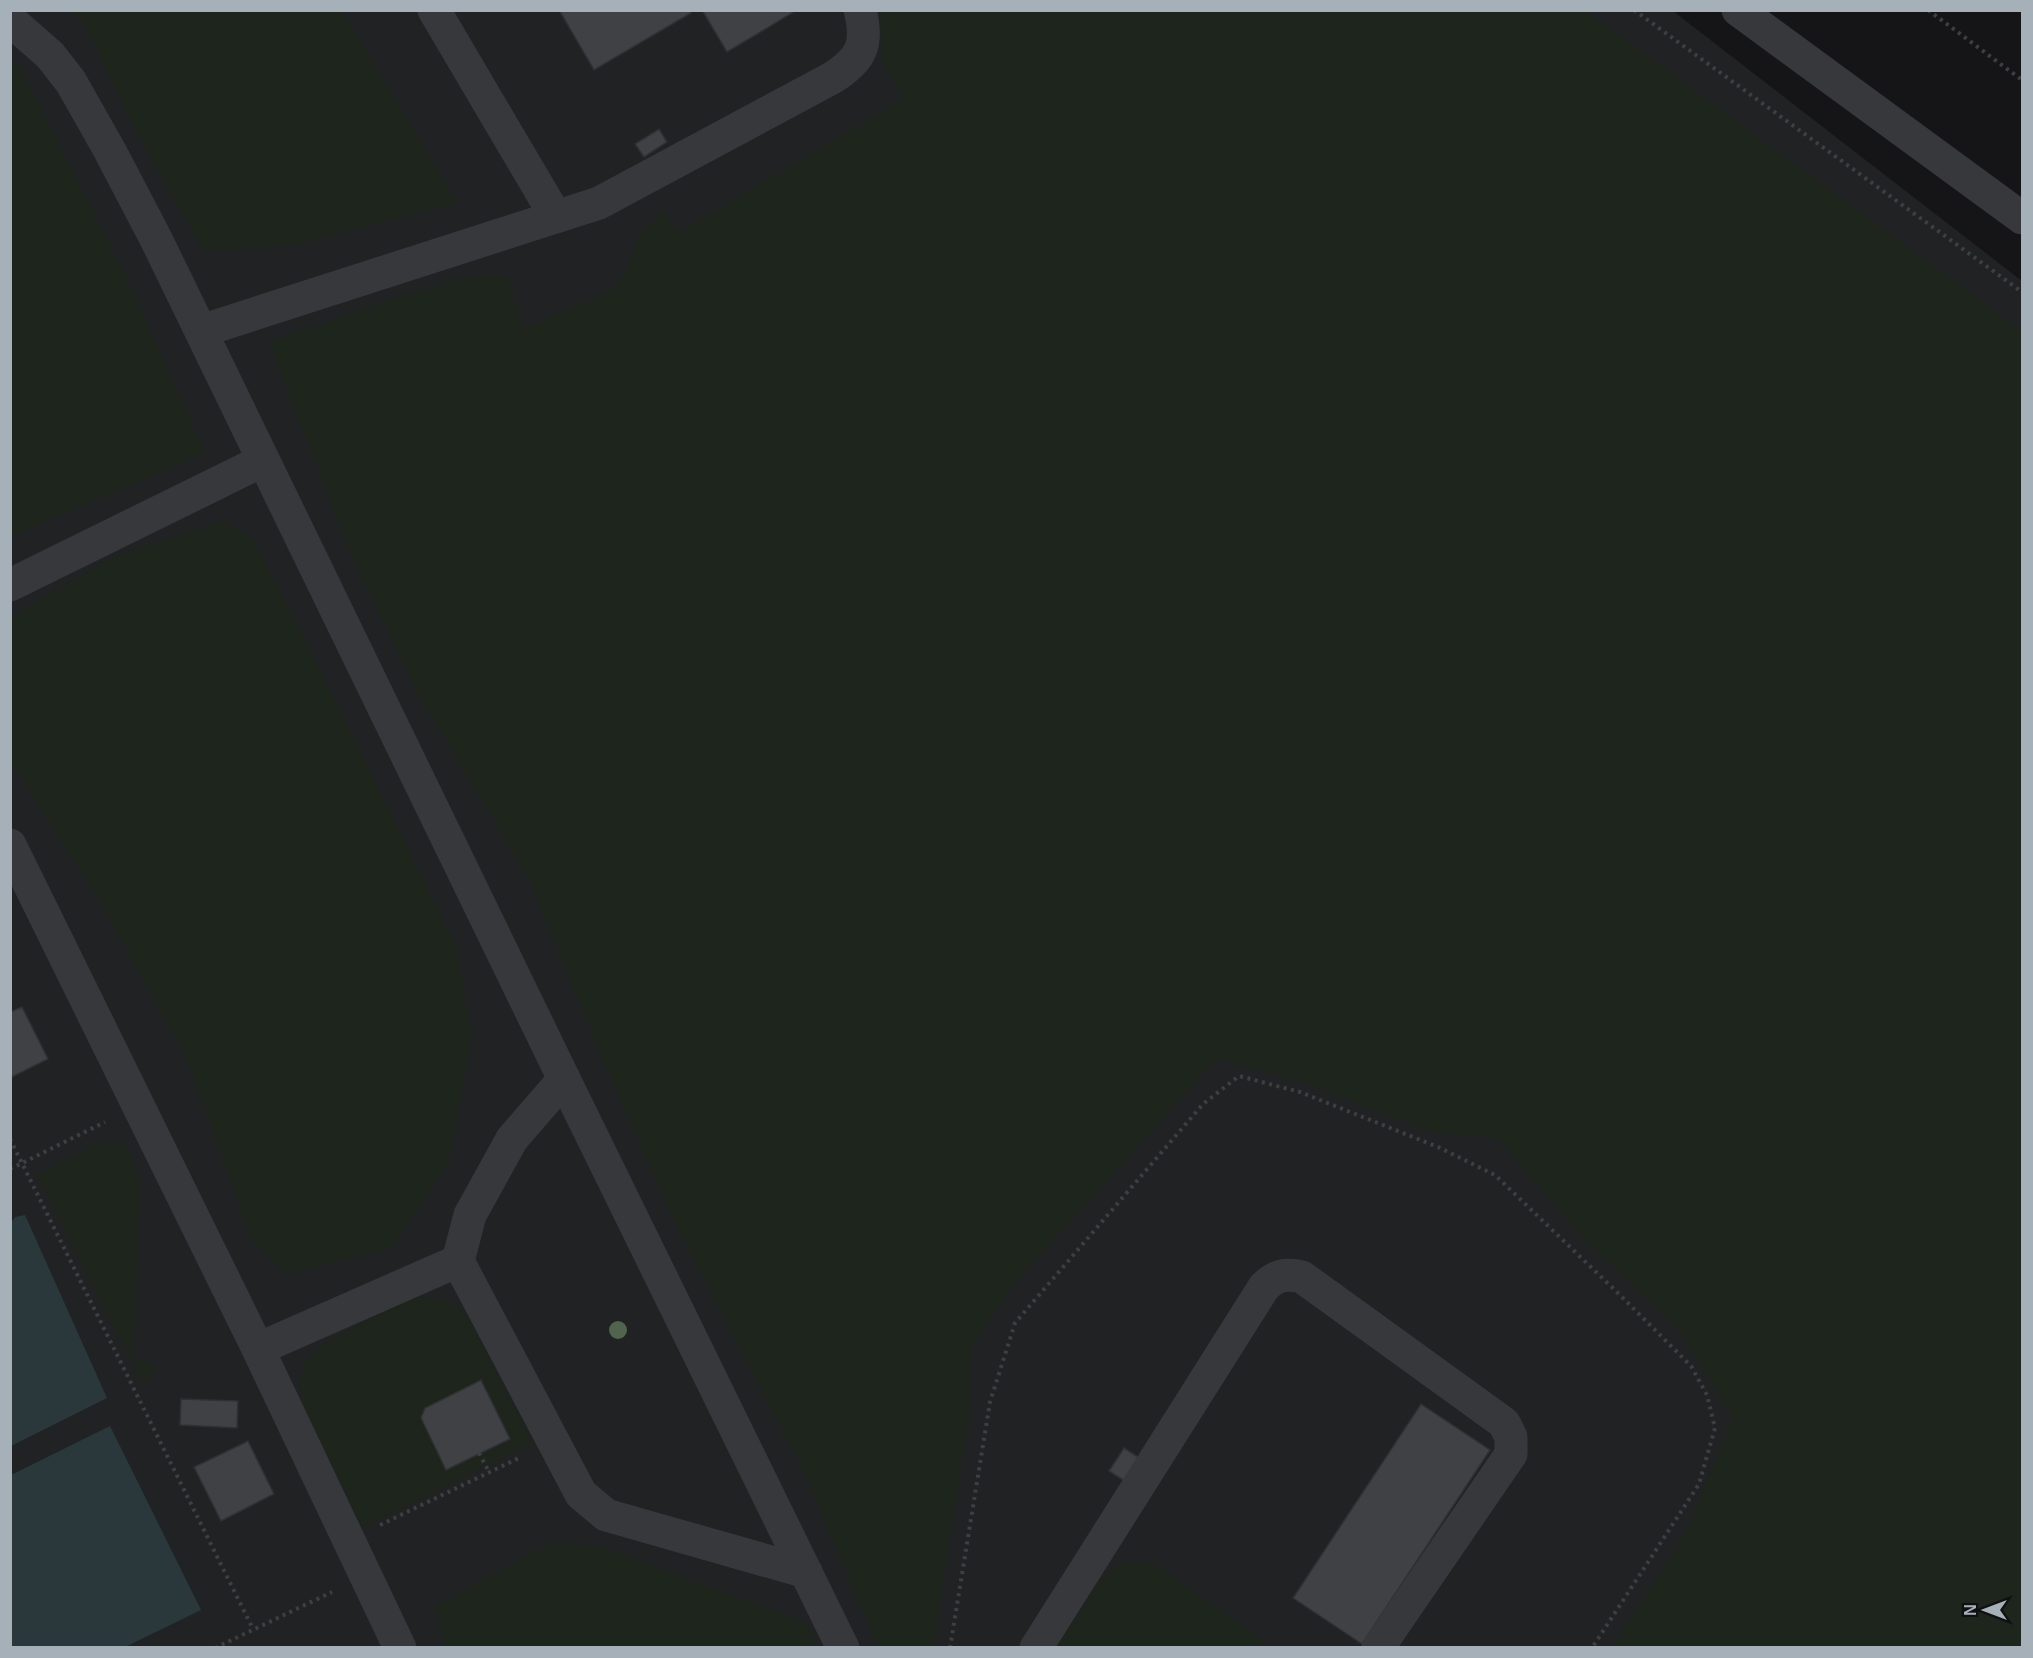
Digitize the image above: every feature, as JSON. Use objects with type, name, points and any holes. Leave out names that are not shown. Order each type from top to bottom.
[{"type":"street","points":[[434,10],[556,217]]},
{"type":"street","points":[[201,331],[599,203],[851,66],[862,49],[863,22],[860,10]]},
{"type":"street","points":[[1738,10],[2022,218]]},
{"type":"street","points":[[10,20],[50,55],[70,82],[146,219],[262,461],[843,1647]]},
{"type":"street","points":[[10,585],[262,461]]},
{"type":"street","points":[[10,845],[258,1349],[400,1647]]},
{"type":"street","points":[[564,1079],[512,1139],[470,1215],[458,1261],[581,1494],[606,1515],[806,1572]]},
{"type":"street","points":[[258,1349],[458,1261]]},
{"type":"street","points":[[1036,1647],[1264,1287],[1273,1278],[1288,1274],[1302,1277],[1504,1423],[1511,1437],[1511,1454],[1377,1647]]},
{"type":"path","points":[[1634,10],[2022,292]]},
{"type":"path","points":[[1928,10],[2022,80]]},
{"type":"path","points":[[10,1169],[138,1106]]},
{"type":"path","points":[[10,1139],[253,1629]]},
{"type":"path","points":[[349,1540],[554,1442]]},
{"type":"path","points":[[479,1453],[489,1472]]},
{"type":"path","points":[[215,1647],[366,1576]]},
{"type":"shaded area","points":[[880,10],[1586,11],[2022,331],[2022,1647],[1612,1647],[1685,1534],[1733,1418],[1679,1330],[1583,1238],[1498,1138],[1435,1133],[1305,1083],[1216,1059],[1018,1279],[971,1345],[969,1414],[933,1647],[878,1647],[804,1472],[673,1219],[603,1060],[528,877],[420,697],[352,557],[269,342],[399,297],[474,275],[507,275],[523,329],[616,288],[641,232],[662,211],[680,232],[903,99],[882,63]]},
{"type":"shaded area","points":[[11,11],[1673,11],[2022,281],[2022,1647],[11,1648]]},
{"type":"shaded area","points":[[68,11],[342,11],[457,202],[295,245],[203,251],[132,123],[83,21]]},
{"type":"shaded area","points":[[10,59],[19,65],[128,281],[205,453],[11,536]]},
{"type":"shaded area","points":[[224,521],[253,539],[455,944],[472,1034],[449,1162],[392,1247],[286,1274],[250,1237],[187,1059],[103,907],[11,761],[11,617],[112,557]]},
{"type":"shaded area","points":[[97,1143],[126,1144],[140,1185],[133,1361],[155,1364],[154,1375],[142,1382],[37,1175]]},
{"type":"shaded area","points":[[25,1215],[107,1398],[11,1446],[11,1223],[15,1217]]},
{"type":"shaded area","points":[[420,1297],[447,1302],[468,1317],[533,1443],[362,1527],[302,1406],[300,1386],[303,1370],[310,1356],[325,1343],[411,1298]]},
{"type":"shaded area","points":[[110,1426],[201,1610],[125,1647],[11,1647],[11,1475]]},
{"type":"shaded area","points":[[552,1542],[601,1547],[807,1623],[819,1647],[447,1647],[435,1607]]},
{"type":"shaded area","points":[[1134,1561],[1155,1564],[1271,1647],[1055,1648],[1103,1577],[1118,1566]]},
{"type":"building","points":[[559,10],[689,10],[691,13],[594,70]]},
{"type":"building","points":[[702,10],[797,10],[727,52]]},
{"type":"building","points":[[659,129],[667,142],[644,157],[635,144]]},
{"type":"building","points":[[22,1007],[48,1059],[10,1078],[10,1012]]},
{"type":"building","points":[[481,1380],[510,1439],[446,1470],[421,1418],[425,1408]]},
{"type":"building","points":[[181,1399],[238,1401],[237,1428],[180,1425]]},
{"type":"building","points":[[1421,1404],[1490,1450],[1362,1644],[1293,1598]]},
{"type":"building","points":[[248,1441],[274,1494],[221,1521],[194,1467]]},
{"type":"building","points":[[1124,1448],[1141,1459],[1126,1482],[1109,1471]]}]
